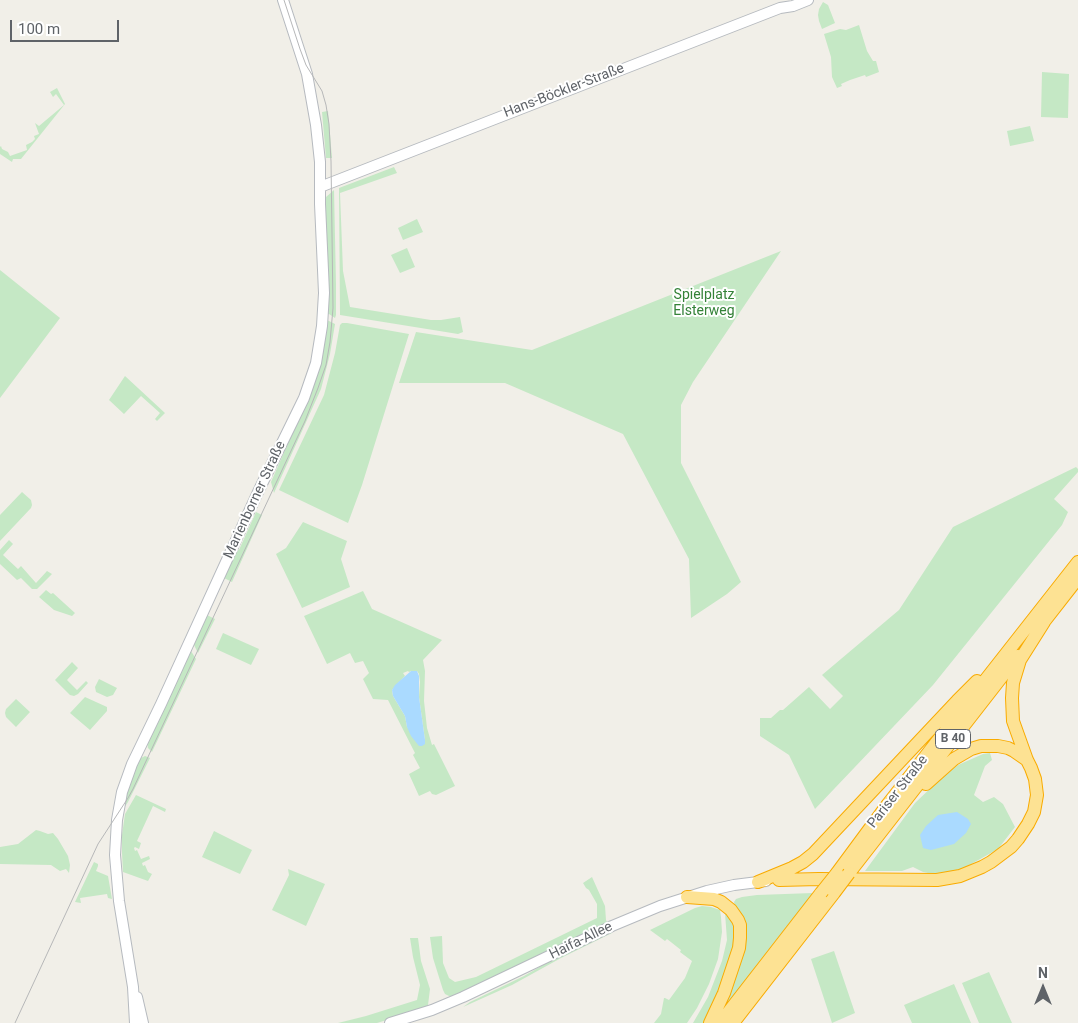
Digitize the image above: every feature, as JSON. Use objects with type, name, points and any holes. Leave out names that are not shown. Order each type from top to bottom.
[{"type":"highway","name":"Pariser Straße","points":[[843,873],[888,804],[1078,562]]},
{"type":"highway","name":"Pariser Straße","points":[[720,1023],[843,873],[887,824],[1078,578]]},
{"type":"highway","points":[[779,880],[937,880],[960,876],[982,867],[1001,855],[1018,839],[1034,812],[1038,795],[1031,768],[1013,721],[1013,683],[1020,660],[1044,622]]},
{"type":"highway","points":[[758,882],[792,868],[813,854],[957,701],[1011,648]]},
{"type":"highway","points":[[887,824],[943,768],[971,749],[982,746],[998,746],[1014,751],[1027,760]]},
{"type":"highway","name":"Pariser Straße","points":[[733,1023],[827,893]]},
{"type":"highway","points":[[687,897],[714,899],[721,902],[731,910],[740,925],[739,948],[724,993],[710,1023]]},
{"type":"street","name":"Marienborner Straße","points":[[135,1023],[133,986],[120,904],[115,856],[117,820],[121,797],[132,764],[258,492],[304,398],[312,377],[323,320],[324,294],[318,137],[311,90],[283,0]]},
{"type":"street","name":"Hans-Böckler-Straße","points":[[320,187],[780,8],[793,6],[808,0]]},
{"type":"street","name":"Haifa-Allee","points":[[390,1023],[462,998],[645,912],[687,897],[734,885],[779,880]]},
{"type":"street","name":"Marienborner Straße","points":[[133,986],[143,1023]]},
{"type":"green space","points":[[823,2],[828,5],[835,23],[822,29],[818,15]]},
{"type":"green space","points":[[859,25],[867,51],[873,61],[876,61],[879,72],[850,80],[837,88],[832,77],[831,57],[824,34],[840,29],[846,30]]},
{"type":"green space","points":[[1042,72],[1069,74],[1068,118],[1041,117]]},
{"type":"green space","points":[[57,88],[65,104],[21,159],[13,159],[12,162],[0,154],[1,146],[10,156],[27,150],[26,145],[35,139],[34,136],[39,134],[35,123],[39,126],[64,105],[56,94],[53,97],[50,92]]},
{"type":"green space","points":[[328,111],[332,158],[326,158],[322,112]]},
{"type":"green space","points":[[1030,126],[1034,141],[1010,146],[1007,131]]},
{"type":"green space","points":[[394,167],[397,173],[340,193],[343,271],[350,307],[431,320],[460,317],[463,332],[458,334],[340,315],[339,188]]},
{"type":"green space","points":[[334,190],[335,318],[325,314],[327,282],[326,222],[323,217],[323,211],[326,210],[326,197]]},
{"type":"green space","points":[[417,219],[423,232],[403,240],[398,228]]},
{"type":"green space","points":[[407,248],[415,267],[400,273],[391,255]]},
{"type":"green space","name":"Spielplatz Elsterweg","points":[[781,251],[693,382],[681,405],[681,463],[741,582],[727,594],[691,618],[689,559],[623,434],[505,383],[399,383],[416,332],[532,350]]},
{"type":"green space","points":[[0,270],[60,318],[0,398]]},
{"type":"green space","points":[[327,320],[335,324],[321,389],[274,493],[271,482],[307,400]]},
{"type":"green space","points":[[342,323],[409,334],[362,485],[348,523],[279,490],[324,395]]},
{"type":"green space","points":[[125,376],[165,413],[157,421],[155,419],[160,413],[141,396],[124,414],[109,400]]},
{"type":"green space","points":[[1076,467],[1078,472],[1054,499],[1068,512],[1062,525],[933,685],[815,809],[789,755],[760,736],[760,718],[771,718],[809,687],[830,709],[843,696],[822,675],[899,610],[953,527]]},
{"type":"green space","points":[[22,492],[31,500],[31,508],[0,541],[0,515]]},
{"type":"green space","points":[[256,512],[262,515],[232,582],[224,578],[236,549],[239,550]]},
{"type":"green space","points":[[303,522],[347,541],[341,559],[350,587],[302,608],[276,554],[286,548]]},
{"type":"green space","points":[[9,540],[13,544],[3,555],[18,569],[21,566],[36,583],[47,571],[52,574],[37,589],[32,589],[21,578],[17,580],[0,564],[0,550]]},
{"type":"green space","points":[[46,590],[51,594],[53,593],[75,613],[72,616],[54,610],[39,597]]},
{"type":"green space","points":[[363,591],[372,609],[442,640],[423,660],[425,671],[424,701],[427,728],[432,745],[434,744],[455,786],[436,795],[430,791],[419,796],[409,774],[420,768],[413,755],[415,753],[388,700],[373,699],[363,679],[369,673],[363,661],[355,663],[350,653],[327,664],[304,616]],"holes":[[[417,671],[419,674],[419,697],[425,740],[407,727],[405,716],[393,696],[392,690],[405,676],[403,673]]]},
{"type":"green space","points":[[207,615],[215,619],[198,653],[194,645],[190,643]]},
{"type":"green space","points":[[223,633],[259,649],[251,665],[216,649]]},
{"type":"green space","points":[[191,651],[196,659],[152,752],[148,748],[147,742],[185,652],[190,654]]},
{"type":"green space","points":[[72,662],[78,668],[67,680],[77,690],[86,681],[88,683],[74,696],[70,695],[55,680]]},
{"type":"green space","points":[[99,679],[117,688],[113,695],[107,697],[96,692],[95,687]]},
{"type":"green space","points":[[85,697],[107,707],[107,711],[90,730],[70,713]]},
{"type":"green space","points":[[16,699],[30,712],[16,727],[6,717],[5,713],[6,709]]},
{"type":"green space","points":[[990,753],[992,760],[985,766],[974,795],[983,802],[994,797],[1003,804],[1015,827],[998,849],[964,868],[938,875],[923,872],[913,867],[902,871],[865,871],[915,803],[938,781],[958,765],[983,754]]},
{"type":"green space","points":[[145,756],[150,758],[122,811],[128,785],[139,759]]},
{"type":"green space","points":[[136,795],[166,809],[165,812],[153,806],[137,841],[141,843],[139,849],[134,848],[141,859],[149,856],[150,859],[142,863],[148,872],[152,874],[148,881],[123,872],[122,835],[125,814]]},
{"type":"green space","points":[[36,830],[48,834],[53,833],[58,839],[68,856],[69,873],[66,869],[60,871],[51,865],[0,864],[0,847],[18,844]]},
{"type":"green space","points":[[214,831],[252,850],[240,874],[202,857]]},
{"type":"green space","points":[[94,862],[98,864],[96,871],[108,876],[112,899],[108,898],[107,894],[80,898],[81,903],[75,902]]},
{"type":"green space","points":[[288,869],[325,884],[306,926],[272,910],[289,875]]},
{"type":"green space","points":[[592,877],[605,906],[608,924],[457,996],[445,994],[433,958],[430,937],[442,936],[443,963],[449,978],[455,982],[476,977],[597,918],[597,904],[583,883]]},
{"type":"green space","points":[[813,893],[723,1011],[740,955],[734,902],[736,899],[757,895]]},
{"type":"green space","points":[[702,906],[720,910],[721,917],[722,932],[718,959],[709,984],[687,1023],[654,1023],[661,1014],[664,998],[669,1000],[685,978],[692,961],[667,939],[665,941],[650,930]]},
{"type":"green space","points":[[727,910],[738,935],[707,1023],[693,1023],[708,997],[722,961],[727,940],[725,913]]},
{"type":"green space","points":[[611,931],[612,933],[512,985],[463,1007],[470,1002]]},
{"type":"green space","points":[[410,938],[418,938],[421,961],[430,989],[428,1007],[377,1023],[338,1023],[417,1000],[420,985]]},
{"type":"green space","points":[[834,951],[855,1013],[832,1023],[811,959]]},
{"type":"green space","points":[[989,972],[1012,1023],[979,1023],[962,983]]},
{"type":"green space","points":[[954,984],[971,1023],[912,1023],[904,1005]]},
{"type":"water","points":[[411,671],[417,671],[419,676],[419,697],[425,740],[425,744],[422,746],[419,746],[411,736],[405,716],[393,696],[392,690]]},
{"type":"water","points":[[957,812],[968,819],[971,824],[966,833],[954,844],[931,850],[923,848],[920,835],[926,826],[938,815]]},
{"type":"tram line","points":[[15,1023],[98,844],[133,789],[305,421],[326,365],[333,308],[329,124],[322,91],[306,65],[284,0]]}]
